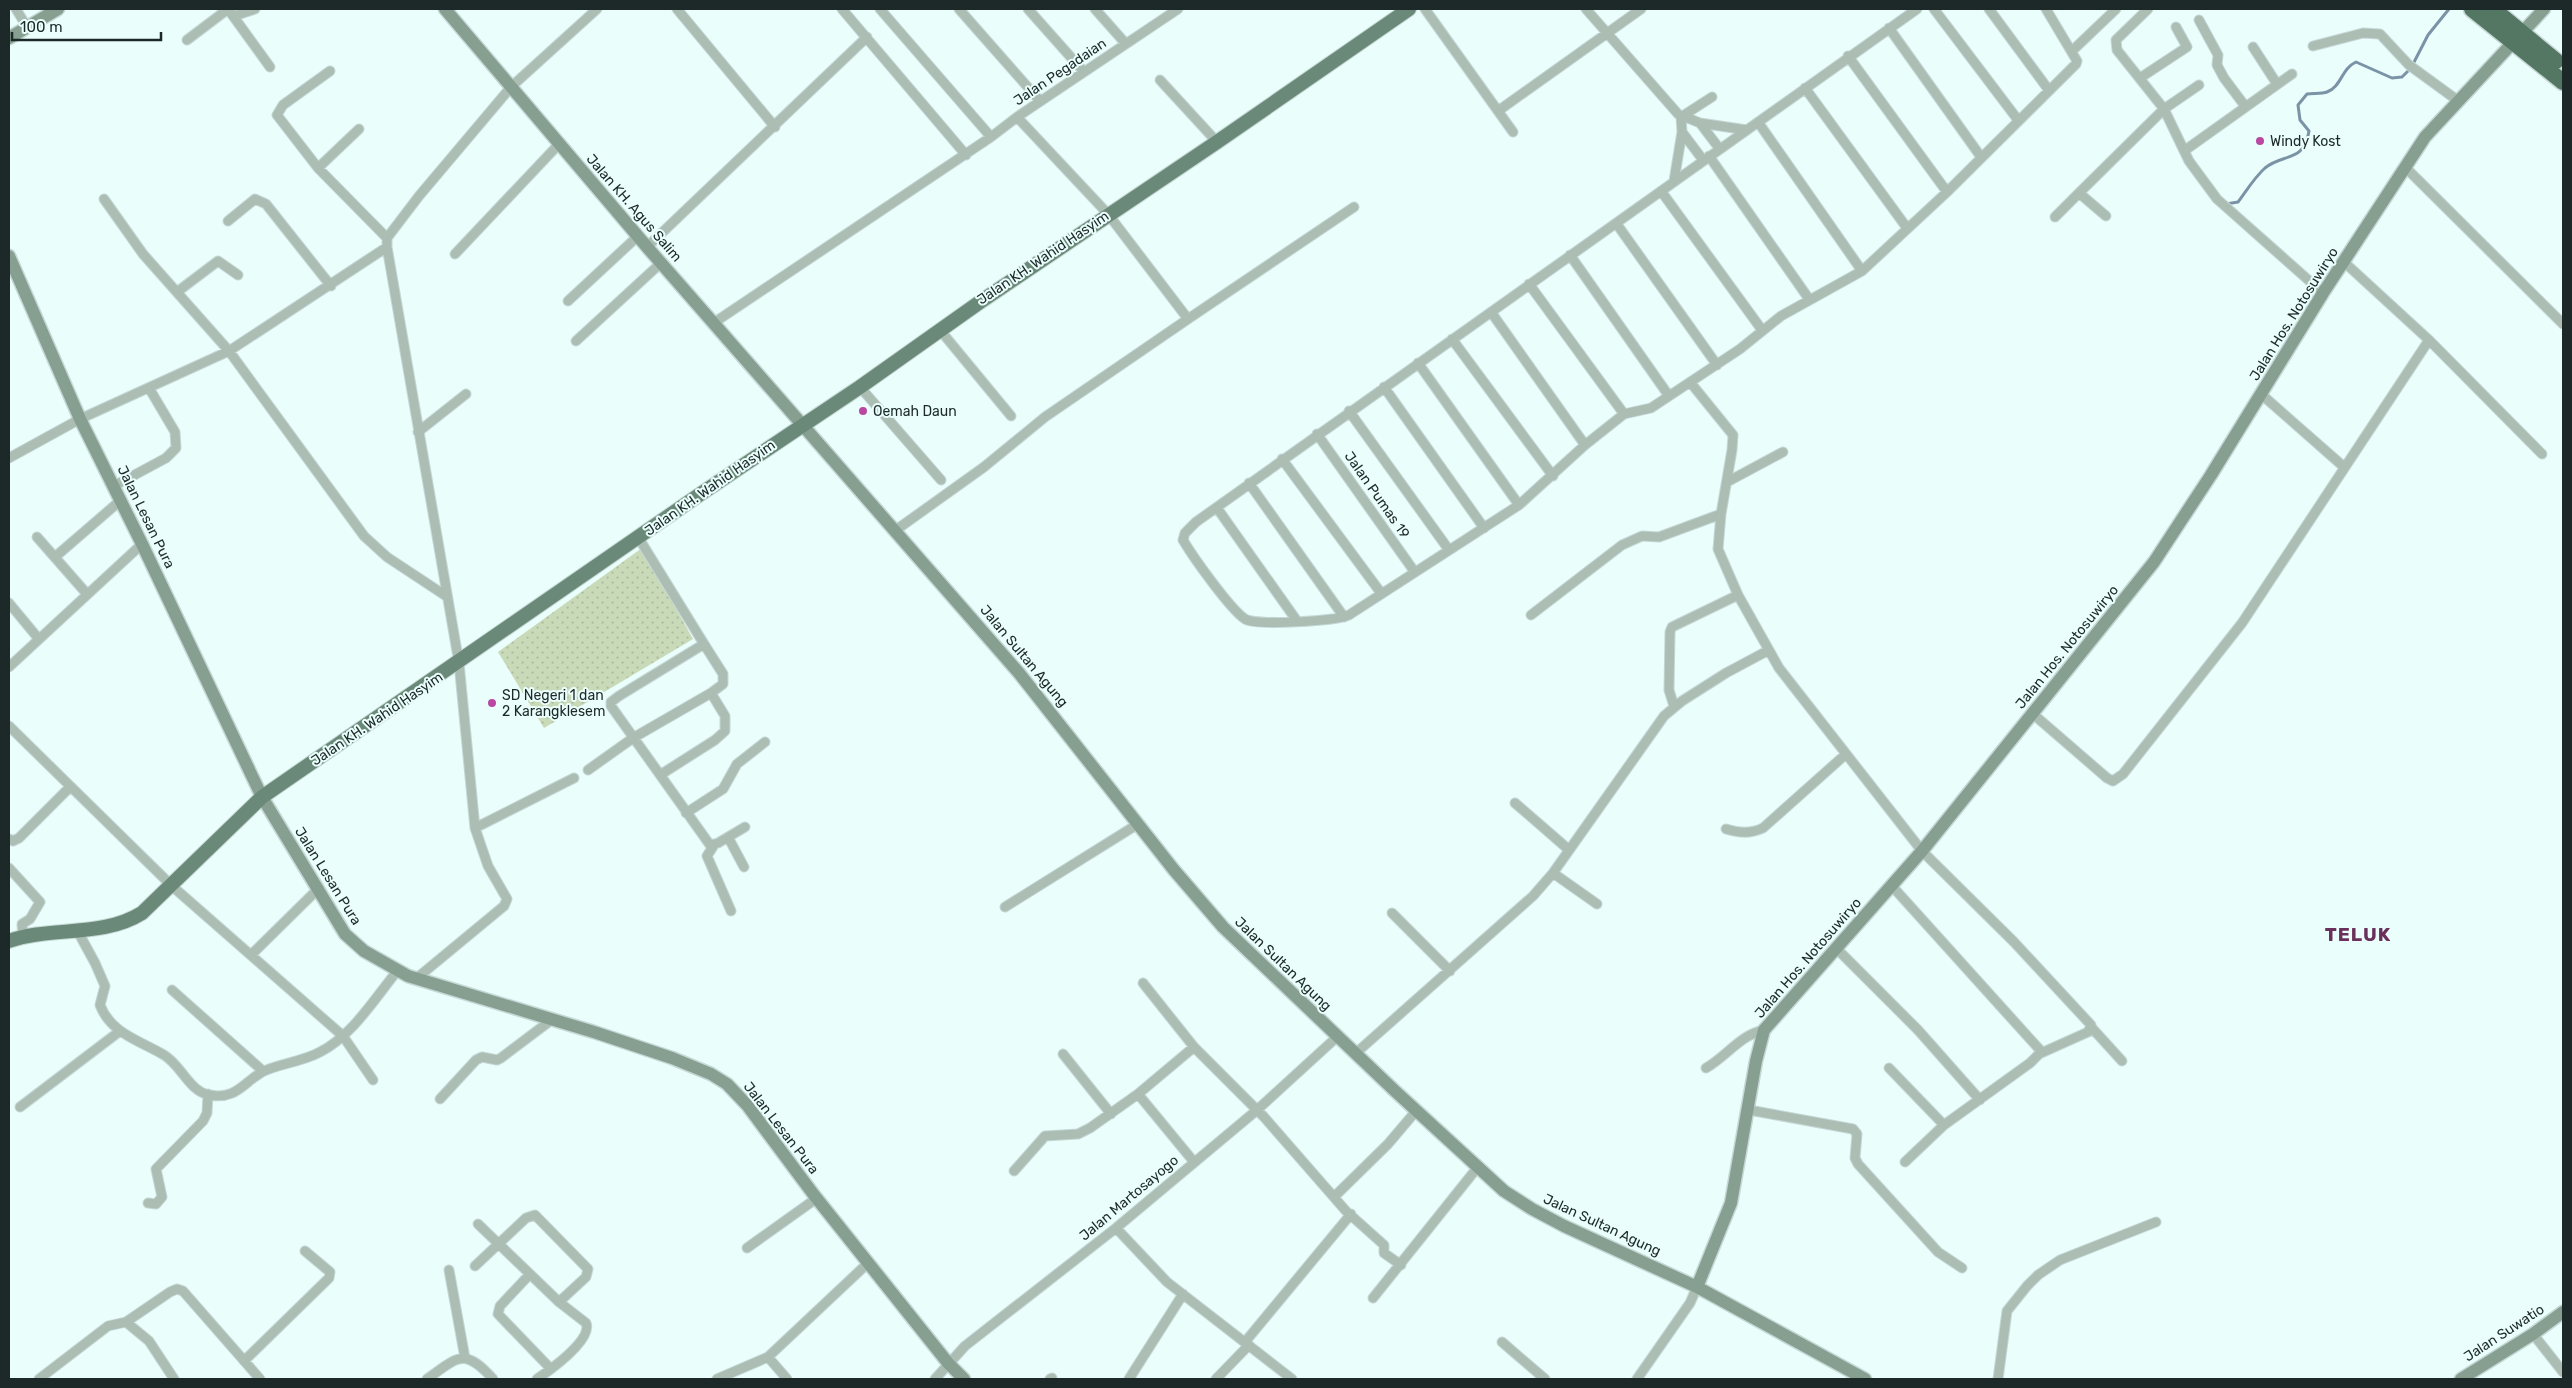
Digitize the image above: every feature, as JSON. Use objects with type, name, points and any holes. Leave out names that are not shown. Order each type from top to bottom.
[{"type":"highway","points":[[2472,9],[2563,67]]},
{"type":"highway","points":[[2493,9],[2517,37],[2563,82]]},
{"type":"main road","name":"Jalan KH. Wahid Hasyim","points":[[9,941],[23,937],[129,921],[142,914],[262,798],[638,537],[860,387],[1108,214],[1217,142],[1410,9]]},
{"type":"street","points":[[16,9],[28,27]]},
{"type":"street","points":[[9,38],[58,9]]},
{"type":"street","points":[[187,40],[228,9],[270,67]]},
{"type":"street","points":[[234,16],[255,9]]},
{"type":"street","name":"Jalan KH. Agus Salim","points":[[445,9],[647,247],[804,424]]},
{"type":"street","points":[[9,458],[80,419],[229,351],[331,286],[387,243],[419,196],[511,87],[597,9]]},
{"type":"street","points":[[677,9],[775,126]]},
{"type":"street","points":[[842,9],[966,155]]},
{"type":"street","points":[[880,9],[991,137]]},
{"type":"street","points":[[959,9],[1040,101]]},
{"type":"street","points":[[1028,9],[1084,72]]},
{"type":"street","points":[[1095,9],[1126,44]]},
{"type":"street","name":"Jalan Pegadaian","points":[[1178,9],[1167,12],[1126,44],[1017,118],[1108,214],[1188,319]]},
{"type":"street","points":[[1425,9],[1513,132]]},
{"type":"street","points":[[1586,9],[1681,117],[1700,124],[1747,130]]},
{"type":"street","points":[[1498,111],[1641,9]]},
{"type":"street","points":[[1916,9],[1719,148],[1662,191],[1384,386],[1249,483],[1185,532],[1183,536],[1186,545],[1236,611],[1251,622],[1297,622],[1344,617],[1519,505],[1585,445],[1624,414],[1651,408],[1717,365],[1762,330],[1809,299],[1862,271],[1947,192],[2048,89],[2076,64],[2076,59],[2049,10]]},
{"type":"street","points":[[1934,9],[2018,120]]},
{"type":"street","points":[[1989,9],[2048,89]]},
{"type":"street","points":[[2072,51],[2116,9]]},
{"type":"street","points":[[2148,9],[2114,44],[2117,50],[2164,110],[2198,175],[2217,199],[2323,293]]},
{"type":"street","name":"Jalan Hos. Notosuwiryo","points":[[1697,1286],[1730,1203],[1756,1061],[1764,1030],[1922,851],[2154,562],[2323,293],[2425,137],[2457,100],[2544,9]]},
{"type":"street","points":[[2199,20],[2218,55],[2217,65],[2224,78],[2245,106]]},
{"type":"street","points":[[2140,78],[2187,46],[2176,27]]},
{"type":"street","points":[[1889,28],[1980,157]]},
{"type":"street","points":[[2313,46],[2363,33],[2375,33],[2384,38],[2409,64],[2457,100]]},
{"type":"street","points":[[647,247],[867,37]]},
{"type":"street","points":[[2253,47],[2277,84]]},
{"type":"street","points":[[1848,56],[1947,192]]},
{"type":"street","points":[[330,72],[283,105],[277,115],[318,168],[387,243],[458,663],[475,828],[488,866],[507,899],[506,903],[417,978]]},
{"type":"street","points":[[2184,151],[2292,74]]},
{"type":"street","points":[[1160,80],[1217,142]]},
{"type":"street","points":[[2055,217],[2164,110],[2199,85]]},
{"type":"street","points":[[1805,88],[1907,228]]},
{"type":"street","points":[[1681,117],[1712,97]]},
{"type":"street","points":[[1674,182],[1682,132],[1681,117]]},
{"type":"street","points":[[715,322],[966,155],[1017,118]]},
{"type":"street","points":[[1758,122],[1862,271]]},
{"type":"street","points":[[1700,124],[1719,148]]},
{"type":"street","points":[[318,168],[359,129]]},
{"type":"street","points":[[1682,132],[1706,158],[1809,299]]},
{"type":"street","points":[[455,254],[558,144]]},
{"type":"street","points":[[2405,167],[2563,324]]},
{"type":"street","points":[[1662,191],[1762,330]]},
{"type":"street","points":[[2079,193],[2106,216]]},
{"type":"street","points":[[104,199],[143,254],[229,351],[364,536],[386,557],[446,596]]},
{"type":"street","points":[[228,222],[255,199],[260,199],[331,286]]},
{"type":"street","points":[[896,530],[984,467],[1045,417],[1354,207]]},
{"type":"street","points":[[1616,223],[1717,365]]},
{"type":"street","points":[[568,302],[638,236]]},
{"type":"street","points":[[1570,255],[1669,396]]},
{"type":"street","name":"Jalan Lesan Pura","points":[[9,256],[80,419],[121,500],[262,798],[339,925],[352,941],[364,951],[417,978],[672,1058],[701,1069],[719,1079],[740,1096],[816,1198],[948,1363],[964,1379]]},
{"type":"street","points":[[177,292],[218,261],[238,275]]},
{"type":"street","points":[[576,341],[662,262]]},
{"type":"street","points":[[2344,262],[2428,340],[2542,454]]},
{"type":"street","points":[[1529,284],[1624,414]]},
{"type":"street","points":[[1491,312],[1585,445]]},
{"type":"street","points":[[940,330],[1011,416]]},
{"type":"street","points":[[1452,339],[1553,476]]},
{"type":"street","points":[[2033,714],[2113,781],[2122,774],[2242,623],[2428,340]]},
{"type":"street","points":[[1418,363],[1519,505]]},
{"type":"street","points":[[1690,382],[1733,435],[1721,514],[1718,549],[1738,595],[1785,677],[1922,851],[2020,948],[2090,1022],[2092,1028],[2122,1061]]},
{"type":"street","points":[[1384,386],[1484,528]]},
{"type":"street","points":[[860,387],[941,480]]},
{"type":"street","points":[[114,486],[166,458],[176,448],[175,432],[149,388]]},
{"type":"street","points":[[418,432],[466,394]]},
{"type":"street","points":[[2261,394],[2344,467]]},
{"type":"street","points":[[1350,411],[1449,550]]},
{"type":"street","name":"Jalan Sultan Agung","points":[[804,424],[1039,696],[1138,824],[1223,927],[1477,1168],[1504,1191],[1532,1209],[1697,1286],[1865,1379]]},
{"type":"street","name":"Jalan Pumas 19","points":[[1317,434],[1414,571]]},
{"type":"street","points":[[1727,482],[1783,452]]},
{"type":"street","points":[[1282,459],[1381,593]]},
{"type":"street","points":[[1249,483],[1344,617]]},
{"type":"street","points":[[55,557],[121,500]]},
{"type":"street","points":[[1217,508],[1297,622]]},
{"type":"street","points":[[1531,615],[1622,545],[1642,536],[1659,537],[1721,514]]},
{"type":"street","points":[[588,770],[633,738],[712,693],[723,684],[724,679],[704,644],[638,537]]},
{"type":"street","points":[[37,538],[87,594]]},
{"type":"street","points":[[9,667],[38,638],[142,544]]},
{"type":"street","points":[[1674,706],[1669,690],[1670,632],[1672,627],[1738,595]]},
{"type":"street","points":[[9,603],[38,638]]},
{"type":"street","points":[[704,644],[611,702],[612,710],[706,841],[714,845]]},
{"type":"street","points":[[1356,1053],[1528,901],[1553,873],[1568,849],[1664,716],[1674,706],[1726,672],[1769,650]]},
{"type":"street","points":[[660,775],[716,740],[725,731],[725,716],[712,693]]},
{"type":"street","points":[[9,726],[172,886],[343,1036],[373,1080]]},
{"type":"street","points":[[686,813],[724,789],[737,764],[765,742]]},
{"type":"street","points":[[1726,828],[1741,833],[1752,832],[1762,828],[1846,754]]},
{"type":"street","points":[[475,828],[574,778]]},
{"type":"street","points":[[10,842],[19,838],[70,787]]},
{"type":"street","points":[[1515,803],[1568,849]]},
{"type":"street","points":[[1005,907],[1138,824]]},
{"type":"street","points":[[731,911],[707,856],[714,845],[745,827]]},
{"type":"street","points":[[728,837],[744,867]]},
{"type":"street","points":[[9,868],[40,902],[30,919],[22,924],[23,937]]},
{"type":"street","points":[[1553,873],[1597,904]]},
{"type":"street","points":[[1892,886],[2037,1045],[2040,1054]]},
{"type":"street","points":[[251,955],[318,888]]},
{"type":"street","points":[[1392,913],[1450,971]]},
{"type":"street","points":[[76,930],[96,963],[105,986],[100,999],[102,1010],[120,1031],[173,1061],[192,1084],[208,1094],[234,1093],[263,1072],[304,1060],[333,1045],[343,1036],[398,970]]},
{"type":"street","points":[[1836,948],[1918,1030],[1980,1100]]},
{"type":"street","points":[[1143,983],[1194,1047],[1257,1110],[1334,1197],[1384,1245],[1384,1253],[1401,1265]]},
{"type":"street","points":[[172,990],[263,1072]]},
{"type":"street","points":[[440,1100],[476,1060],[482,1056],[497,1060],[501,1058],[550,1021]]},
{"type":"street","points":[[1905,1162],[1944,1125],[2040,1054],[2092,1028]]},
{"type":"street","points":[[1706,1068],[1720,1060],[1744,1036],[1764,1030]]},
{"type":"street","points":[[20,1107],[120,1031]]},
{"type":"street","name":"Jalan Martosayogo","points":[[935,1379],[948,1363],[972,1341],[1116,1228],[1257,1110],[1338,1036]]},
{"type":"street","points":[[1014,1171],[1045,1136],[1078,1134],[1111,1114],[1138,1094],[1194,1047]]},
{"type":"street","points":[[1063,1054],[1111,1114]]},
{"type":"street","points":[[1889,1068],[1944,1125]]},
{"type":"street","points":[[148,1203],[156,1204],[162,1197],[156,1169],[203,1121],[208,1094]]},
{"type":"street","points":[[1138,1094],[1194,1162]]},
{"type":"street","points":[[1748,1110],[1853,1129],[1858,1134],[1855,1158],[1858,1164],[1938,1252],[1962,1268]]},
{"type":"street","points":[[1334,1197],[1388,1144],[1416,1111]]},
{"type":"street","points":[[1374,1298],[1477,1168]]},
{"type":"street","points":[[747,1248],[816,1198]]},
{"type":"street","points":[[1216,1379],[1247,1344],[1351,1214]]},
{"type":"street","points":[[475,1266],[526,1218],[535,1215],[588,1269],[586,1277],[559,1302]]},
{"type":"street","points":[[1998,1379],[2007,1311],[2038,1275],[2060,1260],[2156,1222]]},
{"type":"street","points":[[478,1224],[559,1302],[586,1323],[588,1328],[583,1338],[551,1369],[537,1379]]},
{"type":"street","points":[[1116,1228],[1146,1262],[1292,1379]]},
{"type":"street","points":[[244,1361],[329,1278],[330,1272],[305,1251]]},
{"type":"street","points":[[717,1379],[768,1357],[868,1263]]},
{"type":"street","points":[[449,1270],[464,1358]]},
{"type":"street","points":[[530,1274],[500,1306],[498,1314],[551,1369]]},
{"type":"street","points":[[1637,1379],[1690,1303],[1697,1286]]},
{"type":"street","points":[[39,1379],[70,1353],[108,1326],[126,1322],[177,1289],[183,1291],[260,1379]]},
{"type":"street","points":[[1129,1379],[1184,1294]]},
{"type":"street","name":"Jalan Suwatio","points":[[2461,1379],[2533,1334],[2563,1312]]},
{"type":"street","points":[[126,1322],[149,1341],[171,1378]]},
{"type":"street","points":[[2533,1334],[2563,1372]]},
{"type":"street","points":[[1502,1342],[1546,1379]]},
{"type":"street","points":[[768,1357],[787,1379]]},
{"type":"street","points":[[427,1379],[450,1363],[464,1358],[478,1363],[493,1379]]},
{"type":"green space","points":[[642,548],[693,639],[544,728],[498,652]]},
{"type":"waterway","points":[[2226,204],[2238,202],[2265,168],[2272,163],[2298,153],[2303,148],[2309,131],[2300,120],[2298,105],[2307,94],[2325,93],[2332,89],[2347,69],[2356,62],[2392,78],[2402,77],[2411,68],[2428,35],[2449,9]]},
{"type":"place","name":"Windy Kost","points":[[2260,141]]},
{"type":"place","name":"Oemah Daun","points":[[863,411]]},
{"type":"place","name":"SD Negeri 1 dan 2 Karangklesem","points":[[492,703]]},
{"type":"district","name":"TELUK","points":[[2358,934]]}]
